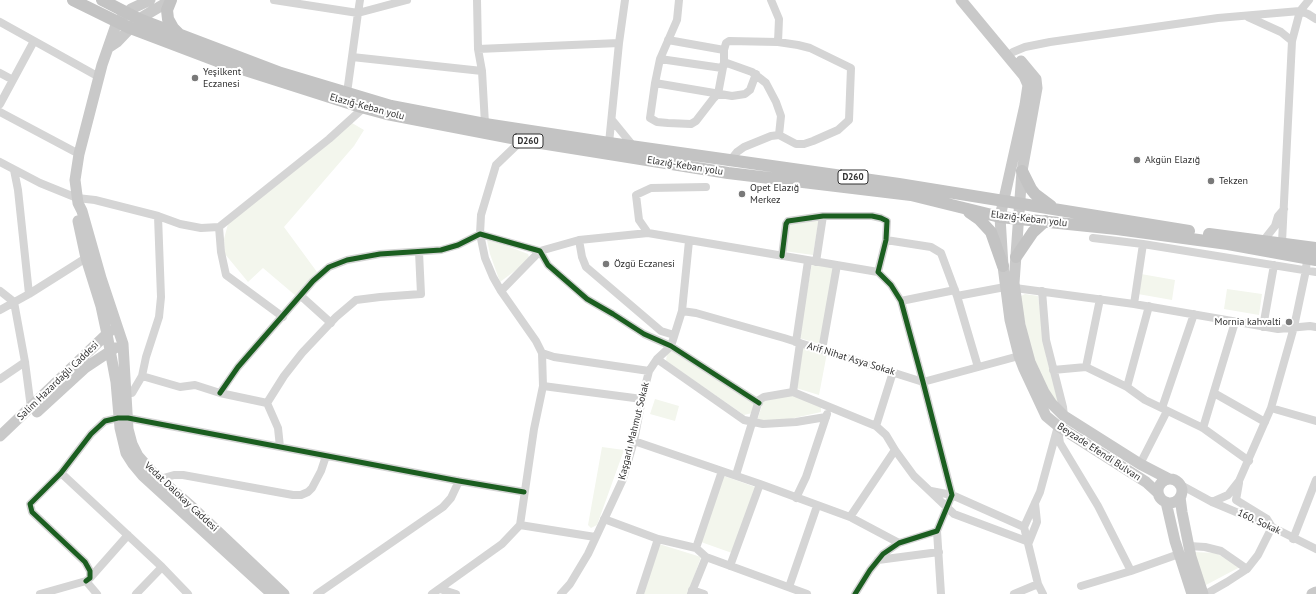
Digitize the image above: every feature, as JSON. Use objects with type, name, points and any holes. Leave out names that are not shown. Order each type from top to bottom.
[{"type":"highway","name":"Elazığ-Keban yolu","points":[[73,0],[130,28],[217,62],[387,114],[522,140],[728,173],[911,195],[1000,217],[1133,231],[1228,244],[1309,263]]},
{"type":"highway","name":"Elazığ-Keban yolu","points":[[102,0],[138,19],[281,73],[391,106],[485,124],[634,147],[891,182],[1199,232],[1282,242],[1316,248]]},
{"type":"highway","points":[[171,0],[167,10],[168,19],[173,28],[180,34]]},
{"type":"highway","points":[[1022,170],[1028,185],[1035,194],[1053,208]]},
{"type":"highway","points":[[961,207],[979,219],[991,232],[1003,266]]},
{"type":"highway","points":[[1016,257],[1033,232],[1045,221]]},
{"type":"main road","points":[[150,0],[132,9],[117,22],[111,37],[79,154],[75,180],[78,200],[76,212],[86,258],[101,306],[107,334],[123,418],[126,453],[137,470],[272,594]]},
{"type":"main road","points":[[108,48],[118,42],[138,19],[171,0]]},
{"type":"main road","name":"Beyzade Efendi Bulvarı","points":[[961,0],[1024,76],[1028,85],[1025,105],[1000,217],[1003,266],[1030,362],[1044,392],[1052,404],[1064,416],[1140,464],[1169,479]]},
{"type":"main road","name":"Beyzade Efendi Bulvarı","points":[[970,0],[1033,75],[1037,84],[1036,101],[1022,170],[1016,257],[1010,287],[1010,320],[1020,356],[1046,416],[1058,426],[1146,482],[1158,493]]},
{"type":"main road","name":"Vedat Dalokay Caddesi","points":[[78,200],[101,278],[119,328],[123,344],[126,393],[123,418],[138,456],[160,480],[193,508],[284,594]]},
{"type":"main road","name":"Salim Hazardağlı Caddesi","points":[[0,436],[111,330],[119,328]]},
{"type":"main road","name":"Salim Hazardağlı Caddesi","points":[[0,446],[73,378],[110,351],[123,344]]},
{"type":"main road","points":[[1180,491],[1174,502],[1166,502],[1161,499],[1158,493],[1159,485],[1165,480],[1175,480],[1180,491],[1182,512],[1189,546],[1204,594]]},
{"type":"main road","points":[[1166,502],[1179,554],[1192,594]]},
{"type":"main road","points":[[1312,594],[1316,592]]},
{"type":"street","points":[[274,0],[358,13],[407,0]]},
{"type":"street","points":[[347,93],[360,0]]},
{"type":"street","points":[[477,0],[478,49],[482,71],[485,124]]},
{"type":"street","points":[[610,143],[619,43],[625,0]]},
{"type":"street","points":[[679,0],[676,20],[660,59],[655,83],[650,118],[657,122],[691,124],[696,121],[718,94],[724,50],[726,43],[729,41],[778,42],[798,45],[810,48],[851,68],[849,120],[844,125],[813,142],[804,144],[796,144],[779,135],[771,136],[737,152],[730,161],[728,173]]},
{"type":"street","points":[[771,0],[780,19],[778,42]]},
{"type":"street","points":[[1282,242],[1292,41],[1300,11],[1309,0]]},
{"type":"street","points":[[1013,52],[1025,47],[1050,42],[1218,18],[1300,11],[1316,19]]},
{"type":"street","points":[[1247,16],[1281,32],[1292,41]]},
{"type":"street","points":[[0,22],[99,77]]},
{"type":"street","points":[[668,40],[724,50]]},
{"type":"street","points":[[0,104],[34,41]]},
{"type":"street","points":[[478,49],[619,43]]},
{"type":"street","points":[[352,57],[482,71]]},
{"type":"street","points":[[660,59],[744,68],[756,74],[766,84],[779,107],[782,120],[779,135]]},
{"type":"street","points":[[0,73],[13,80]]},
{"type":"street","points":[[655,83],[732,96],[745,94],[750,90],[756,74]]},
{"type":"street","points":[[0,162],[40,183],[78,200],[95,200],[158,216],[180,224],[201,228],[219,227],[329,140],[360,111],[361,107]]},
{"type":"street","points":[[0,112],[79,154]]},
{"type":"street","points":[[612,120],[634,147]]},
{"type":"street","points":[[432,594],[502,544],[520,525],[534,429],[543,386],[542,353],[536,341],[493,277],[485,258],[480,234],[481,215],[496,165],[522,140]]},
{"type":"street","points":[[14,170],[18,190],[29,294]]},
{"type":"street","points":[[648,233],[639,220],[636,195],[651,188],[706,187]]},
{"type":"street","points":[[1264,240],[1275,226],[1278,216],[1284,209]]},
{"type":"street","points":[[126,393],[132,392],[142,376],[159,317],[158,216]]},
{"type":"street","points":[[793,392],[798,342],[812,261],[823,216]]},
{"type":"street","points":[[782,256],[786,224],[788,221],[823,216],[872,216],[885,219],[888,223],[886,240],[878,272]]},
{"type":"street","points":[[219,227],[221,252],[226,275],[283,318]]},
{"type":"street","points":[[501,291],[540,251],[579,240],[648,233],[878,272],[891,285],[901,301],[924,382],[952,495],[937,531],[941,594]]},
{"type":"street","points":[[220,393],[238,367],[283,318],[313,281],[329,267],[347,260],[380,254],[441,250],[458,245],[480,234],[540,251],[548,265],[587,299],[644,334],[670,346],[759,403]]},
{"type":"street","points":[[1093,238],[1274,264],[1309,263]]},
{"type":"street","points":[[579,240],[582,257],[586,267],[661,330],[674,335]]},
{"type":"street","points":[[886,240],[922,245],[936,249],[941,253],[956,293],[978,367]]},
{"type":"street","name":"Kaşgarlı Mahmut Sokak","points":[[561,594],[570,584],[588,554],[623,479],[634,440],[649,371],[670,346],[682,311],[689,241]]},
{"type":"street","points":[[1134,304],[1143,244]]},
{"type":"street","points":[[267,403],[284,376],[302,354],[331,323],[356,300],[422,294],[419,252]]},
{"type":"street","points":[[0,310],[29,294],[86,258]]},
{"type":"street","points":[[1309,263],[1316,272]]},
{"type":"street","points":[[1212,502],[1228,495],[1239,480],[1271,408],[1294,328],[1309,263]]},
{"type":"street","points":[[1263,326],[1274,264]]},
{"type":"street","points":[[822,350],[837,265]]},
{"type":"street","points":[[901,301],[1010,287],[1148,306],[1278,329],[1310,326],[1316,327]]},
{"type":"street","points":[[0,291],[14,302],[25,362],[31,408]]},
{"type":"street","points":[[1042,291],[1046,340],[1064,416]]},
{"type":"street","points":[[301,296],[331,323]]},
{"type":"street","points":[[1086,367],[1100,299]]},
{"type":"street","points":[[1128,387],[1148,306]]},
{"type":"street","name":"Arif Nihat Asya Sokak","points":[[682,311],[696,313],[798,342],[924,382]]},
{"type":"street","points":[[1140,464],[1164,409],[1194,314]]},
{"type":"street","points":[[1203,428],[1236,322]]},
{"type":"street","points":[[542,353],[554,357],[649,371]]},
{"type":"street","points":[[924,382],[1020,356]]},
{"type":"street","points":[[658,359],[744,420],[763,424],[796,422],[826,417]]},
{"type":"street","points":[[0,379],[25,362]]},
{"type":"street","points":[[1053,370],[1086,367],[1128,387],[1145,400],[1203,428],[1248,461]]},
{"type":"street","points":[[876,426],[893,372]]},
{"type":"street","points":[[142,376],[180,387],[195,386],[267,403]]},
{"type":"street","points":[[543,386],[642,399]]},
{"type":"street","points":[[736,475],[759,400],[764,397],[793,392],[876,426],[886,435],[894,450],[914,476],[954,514],[1029,542]]},
{"type":"street","points":[[1214,393],[1265,422]]},
{"type":"street","points":[[267,403],[280,432],[280,447]]},
{"type":"street","points":[[796,498],[806,477],[829,407]]},
{"type":"street","points":[[1271,408],[1316,421]]},
{"type":"street","points":[[97,594],[88,580],[90,571],[85,562],[32,512],[30,504],[61,473],[105,420],[123,418],[459,482],[524,492]]},
{"type":"street","points":[[1043,594],[1038,584],[1029,542],[1024,527],[1040,492],[1057,443],[1058,426]]},
{"type":"street","points":[[634,440],[736,475],[850,517],[899,543]]},
{"type":"street","points":[[1057,443],[1098,506],[1131,571]]},
{"type":"street","points":[[850,517],[894,450]]},
{"type":"street","points":[[160,480],[183,475],[293,495],[301,495],[308,492],[312,488],[321,471],[326,456]]},
{"type":"street","points":[[696,548],[722,471]]},
{"type":"street","points":[[61,473],[162,567],[188,594]]},
{"type":"street","points":[[1204,594],[1247,569],[1258,555],[1272,527],[1267,519],[1236,500],[1239,480]]},
{"type":"street","points":[[1293,539],[1316,480]]},
{"type":"street","points":[[317,594],[443,506],[451,498],[459,482]]},
{"type":"street","points":[[730,566],[760,484]]},
{"type":"street","points":[[930,491],[952,495],[1024,527]]},
{"type":"street","name":"160. Sokak","points":[[1180,491],[1202,496],[1212,502],[1272,527],[1293,539],[1316,549]]},
{"type":"street","points":[[1029,542],[1037,522],[1035,503]]},
{"type":"street","points":[[789,588],[817,506]]},
{"type":"street","points":[[604,519],[658,539],[696,548],[706,557],[808,594]]},
{"type":"street","points":[[520,525],[595,537]]},
{"type":"street","points":[[855,594],[883,554],[899,543],[937,531]]},
{"type":"street","points":[[40,594],[88,580],[128,535]]},
{"type":"street","points":[[640,594],[658,539]]},
{"type":"street","points":[[1189,546],[1205,547],[1221,551],[1247,569]]},
{"type":"street","points":[[878,560],[939,552]]},
{"type":"street","points":[[1081,586],[1131,571],[1179,554]]},
{"type":"street","points":[[704,594],[692,592],[706,557]]},
{"type":"street","points":[[136,594],[162,567]]},
{"type":"street","points":[[1014,594],[1038,584]]},
{"type":"street","points":[[440,589],[456,594]]},
{"type":"shaded area","points":[[352,123],[364,130],[354,146],[284,227],[317,272],[296,296],[263,268],[248,282],[225,254],[224,239],[228,224]]},
{"type":"shaded area","points":[[819,218],[813,255],[784,251],[788,223]]},
{"type":"shaded area","points":[[487,240],[528,254],[528,261],[500,282],[490,254]]},
{"type":"shaded area","points":[[812,263],[833,267],[820,344],[799,338]]},
{"type":"shaded area","points":[[1141,274],[1175,280],[1172,300],[1138,294]]},
{"type":"shaded area","points":[[1227,289],[1262,294],[1259,315],[1224,309]]},
{"type":"shaded area","points":[[1025,294],[1038,296],[1047,360],[1061,408],[1049,391],[1032,355],[1022,308],[1021,296]]},
{"type":"shaded area","points":[[803,346],[827,353],[819,395],[796,388]]},
{"type":"shaded area","points":[[672,351],[755,405],[752,413],[744,415],[666,361],[667,354]]},
{"type":"shaded area","points":[[794,395],[821,406],[821,412],[790,419],[757,421],[764,399]]},
{"type":"shaded area","points":[[655,399],[679,406],[675,421],[650,414]]},
{"type":"shaded area","points":[[602,447],[624,450],[597,525],[591,528],[588,525]]},
{"type":"shaded area","points":[[724,476],[755,487],[732,553],[701,542]]},
{"type":"shaded area","points":[[659,544],[701,557],[688,594],[644,594]]},
{"type":"shaded area","points":[[1193,552],[1216,553],[1240,567],[1206,585]]},
{"type":"cycle path","points":[[782,256],[786,224],[788,221],[823,216],[872,216],[887,221],[886,240],[878,272],[891,285],[901,301],[952,495],[937,531],[899,543],[883,554],[870,570],[855,594]]},
{"type":"cycle path","points":[[220,393],[238,367],[313,281],[329,267],[347,260],[380,254],[441,250],[458,245],[480,234],[540,251],[548,265],[587,299],[644,334],[671,346],[759,403]]},
{"type":"cycle path","points":[[86,581],[90,578],[90,571],[85,562],[32,512],[30,504],[61,473],[91,434],[105,421],[118,418],[128,418],[524,492]]},
{"type":"place","name":"Yeşilkent Eczanesi","points":[[195,78]]},
{"type":"place","name":"Akgün Elazığ","points":[[1137,160]]},
{"type":"place","name":"Tekzen","points":[[1211,181]]},
{"type":"place","name":"Opet Elazığ Merkez","points":[[742,194]]},
{"type":"place","name":"Özgü Eczanesi","points":[[606,264]]},
{"type":"place","name":"Mornia kahvalti","points":[[1289,322]]}]
